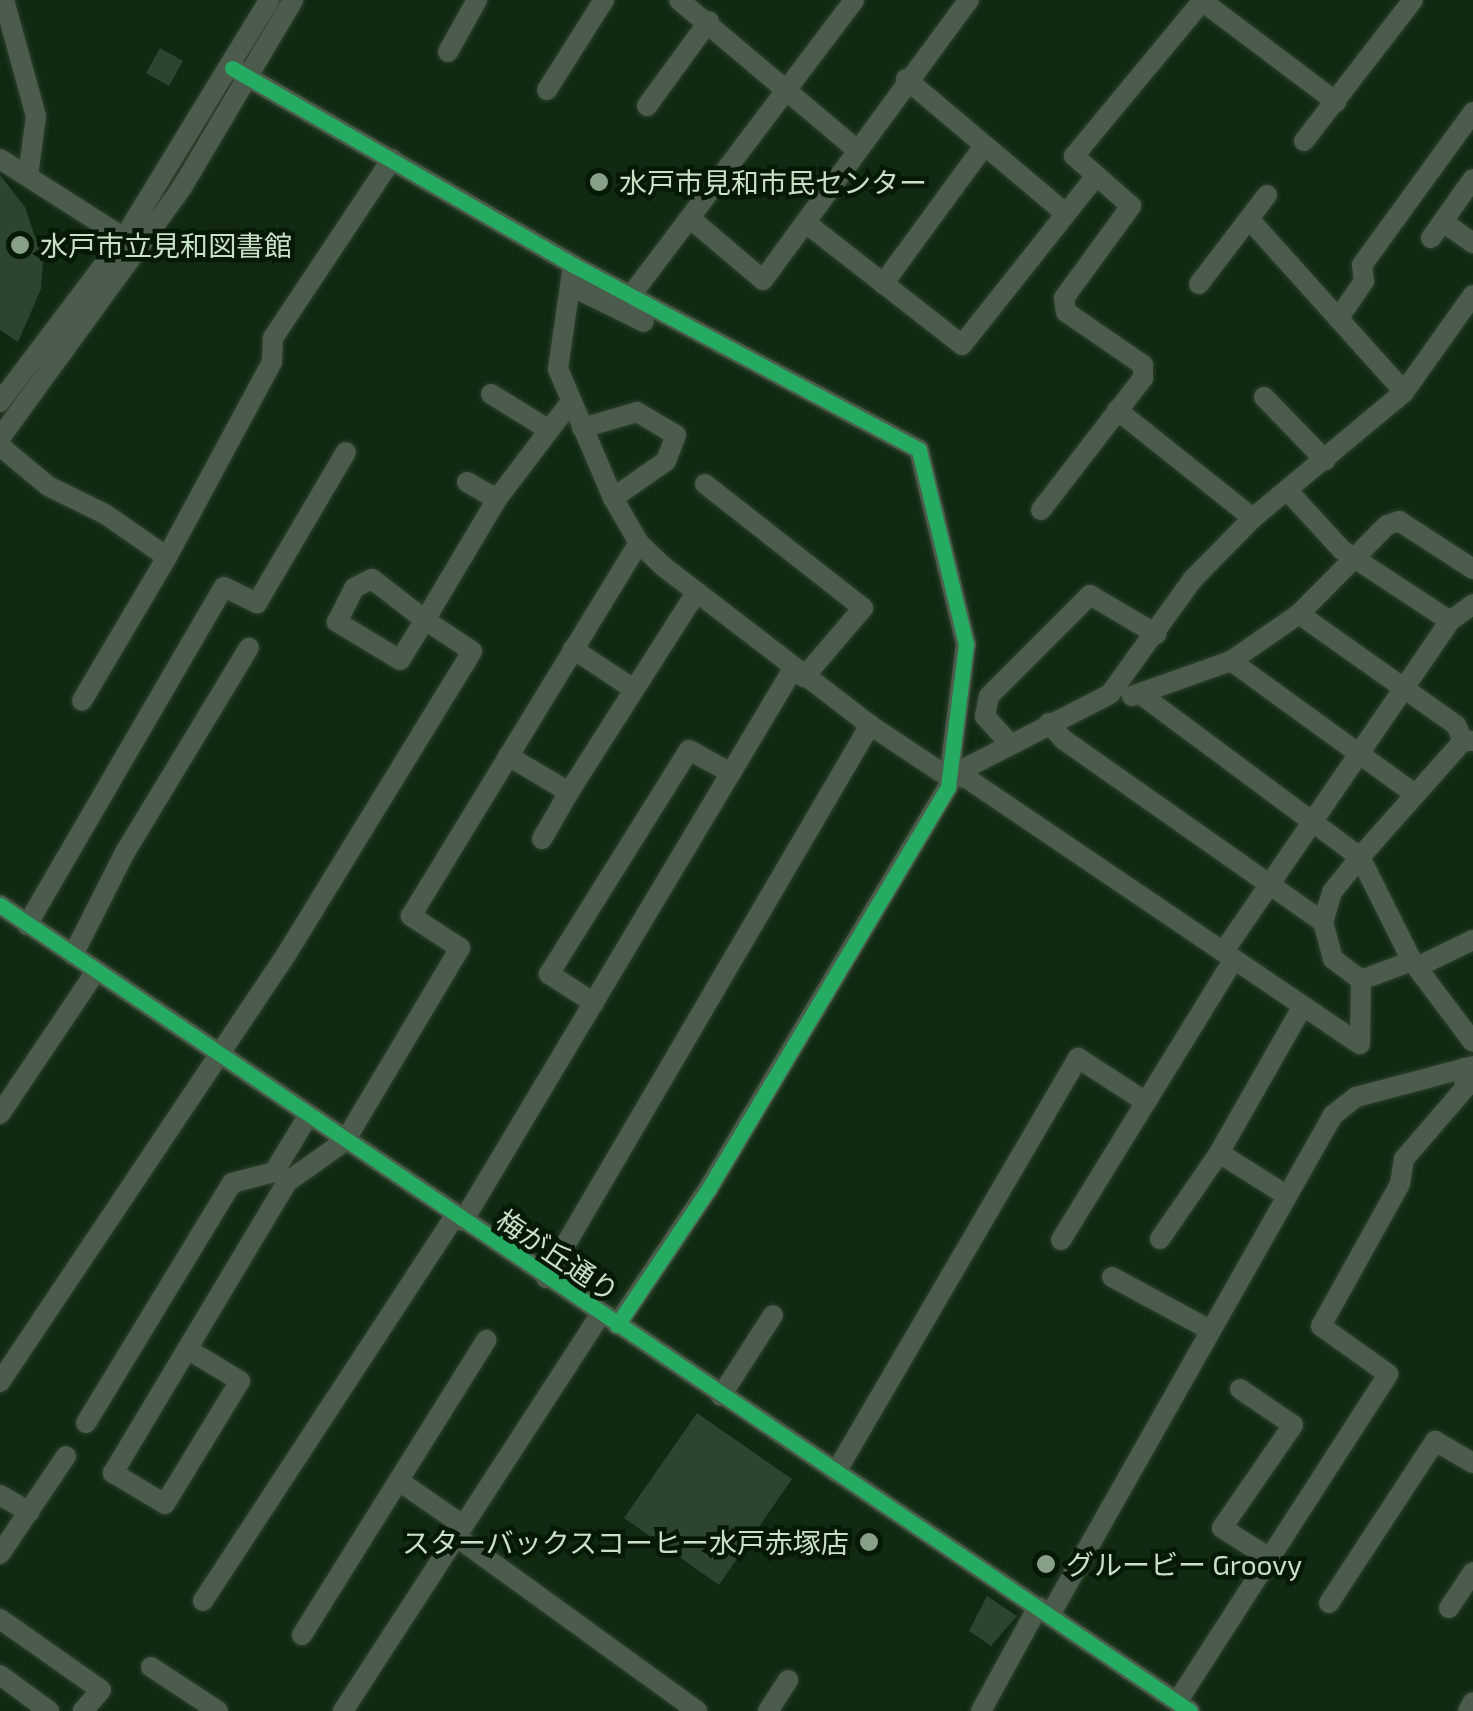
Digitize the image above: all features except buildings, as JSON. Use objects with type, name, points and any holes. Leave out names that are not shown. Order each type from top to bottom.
[{"type":"street","points":[[4,0],[36,116],[28,176]]},
{"type":"street","points":[[0,438],[106,300],[241,74],[268,0]]},
{"type":"street","points":[[0,402],[124,238],[294,0]]},
{"type":"street","points":[[448,52],[477,0]]},
{"type":"street","points":[[547,90],[604,0]]},
{"type":"street","points":[[679,0],[709,21],[855,148]]},
{"type":"street","points":[[632,294],[854,0]]},
{"type":"street","points":[[691,219],[763,280],[855,148],[968,0]]},
{"type":"street","points":[[1042,510],[1143,378],[1143,365],[1066,312],[1064,298],[1131,206],[1074,156],[1202,0],[1336,102]]},
{"type":"street","points":[[1304,142],[1412,0]]},
{"type":"street","points":[[647,106],[709,21]]},
{"type":"street","points":[[241,74],[392,159],[644,322]]},
{"type":"street","points":[[906,80],[1065,214]]},
{"type":"street","points":[[1338,319],[1364,281],[1362,264],[1473,112]]},
{"type":"street","points":[[883,284],[984,146]]},
{"type":"street","points":[[0,159],[124,238]]},
{"type":"street","points":[[82,702],[272,362],[272,338],[392,159]]},
{"type":"street","points":[[806,223],[962,345],[1096,176]]},
{"type":"street","points":[[1473,179],[1437,230],[1473,242]]},
{"type":"street","points":[[1199,284],[1267,195]]},
{"type":"street","points":[[1249,219],[1404,392]]},
{"type":"street","points":[[343,1711],[457,1529],[710,1188],[952,776],[966,644],[918,450],[632,294],[572,276]]},
{"type":"street","points":[[572,276],[558,352],[569,404],[638,542],[695,594],[870,725],[952,776],[968,779],[1230,953],[1301,1009],[1360,1044],[1362,980]]},
{"type":"street","points":[[952,776],[1009,743],[1110,694],[1194,579],[1253,518],[1404,392],[1473,295]]},
{"type":"street","points":[[1454,322],[1473,334]]},
{"type":"street","points":[[491,394],[549,430]]},
{"type":"street","points":[[1264,397],[1325,460]]},
{"type":"street","points":[[0,1382],[220,1056],[472,651],[425,620],[498,499],[569,404]]},
{"type":"street","points":[[1118,410],[1253,518]]},
{"type":"street","points":[[582,428],[637,412],[676,435],[666,461],[613,498]]},
{"type":"street","points":[[0,446],[48,486],[105,514],[166,557]]},
{"type":"street","points":[[27,925],[224,587],[257,603],[346,452]]},
{"type":"street","points":[[467,482],[498,499]]},
{"type":"street","points":[[202,1601],[459,1219],[730,774],[798,673],[863,608],[705,484]]},
{"type":"street","points":[[1287,490],[1356,558],[1450,622]]},
{"type":"street","points":[[1110,694],[1142,696],[1231,661],[1298,614],[1398,521],[1473,569]]},
{"type":"street","points":[[187,1349],[240,1380],[165,1504],[113,1473],[187,1349],[288,1182],[345,1141],[460,948],[411,916],[638,542]]},
{"type":"street","points":[[542,838],[632,688],[695,594]]},
{"type":"street","points":[[1009,743],[985,716],[989,696],[1090,595],[1156,634]]},
{"type":"street","points":[[1061,1240],[1146,1102],[1266,881],[1450,622],[1473,604]]},
{"type":"street","points":[[1298,614],[1456,725],[1468,742],[1414,794],[1332,892],[1323,922],[1333,959],[1362,980]]},
{"type":"street","points":[[73,956],[124,854],[248,648]]},
{"type":"street","points":[[573,649],[632,688]]},
{"type":"street","points":[[1231,661],[1414,794]]},
{"type":"street","points":[[1142,696],[1313,818],[1360,857],[1414,964],[1473,1042]]},
{"type":"street","points":[[1050,723],[1064,740],[1323,922]]},
{"type":"street","points":[[546,1278],[870,725]]},
{"type":"street","points":[[594,1003],[549,974],[689,750],[730,774]]},
{"type":"street","points":[[508,756],[569,792]]},
{"type":"street","name":"梅が丘通り","points":[[0,905],[1183,1707]]},
{"type":"street","points":[[1362,980],[1473,940]]},
{"type":"street","points":[[0,1114],[96,970]]},
{"type":"street","points":[[1160,1239],[1218,1153],[1301,1009]]},
{"type":"street","points":[[836,1472],[1078,1058],[1146,1102]]},
{"type":"street","points":[[981,1711],[1343,1104],[1468,1067],[1465,1088],[1404,1158],[1400,1184],[1320,1326],[1388,1374],[1268,1556],[1183,1707]]},
{"type":"street","points":[[86,1424],[232,1183],[274,1172],[308,1116]]},
{"type":"street","points":[[1218,1153],[1286,1195]]},
{"type":"street","points":[[1112,1277],[1210,1330]]},
{"type":"street","points":[[721,1396],[773,1315]]},
{"type":"street","points":[[302,1635],[486,1340]]},
{"type":"street","points":[[1240,1389],[1292,1424],[1222,1528],[1268,1556]]},
{"type":"street","points":[[1329,1603],[1435,1441],[1473,1464]]},
{"type":"street","points":[[0,1554],[66,1456]]},
{"type":"street","points":[[399,1481],[697,1711]]},
{"type":"street","points":[[0,1495],[29,1512]]},
{"type":"street","points":[[1449,1608],[1473,1572]]},
{"type":"street","points":[[0,1619],[101,1690],[83,1711]]},
{"type":"street","points":[[151,1668],[218,1711]]},
{"type":"street","points":[[0,1675],[49,1711]]},
{"type":"street","points":[[768,1711],[788,1680]]},
{"type":"cycle path","points":[[232,68],[573,265],[919,450],[966,644],[948,787],[709,1188],[617,1325]]},
{"type":"cycle path","points":[[0,905],[1190,1711]]},
{"type":"place","name":"水戸市見和市民センター","points":[[599,182]]},
{"type":"place","name":"水戸市立見和図書館","points":[[20,245]]},
{"type":"place","name":"スターバックスコーヒー水戸赤塚店","points":[[869,1542]]},
{"type":"place","name":"グルービー Groovy","points":[[1046,1564]]}]
